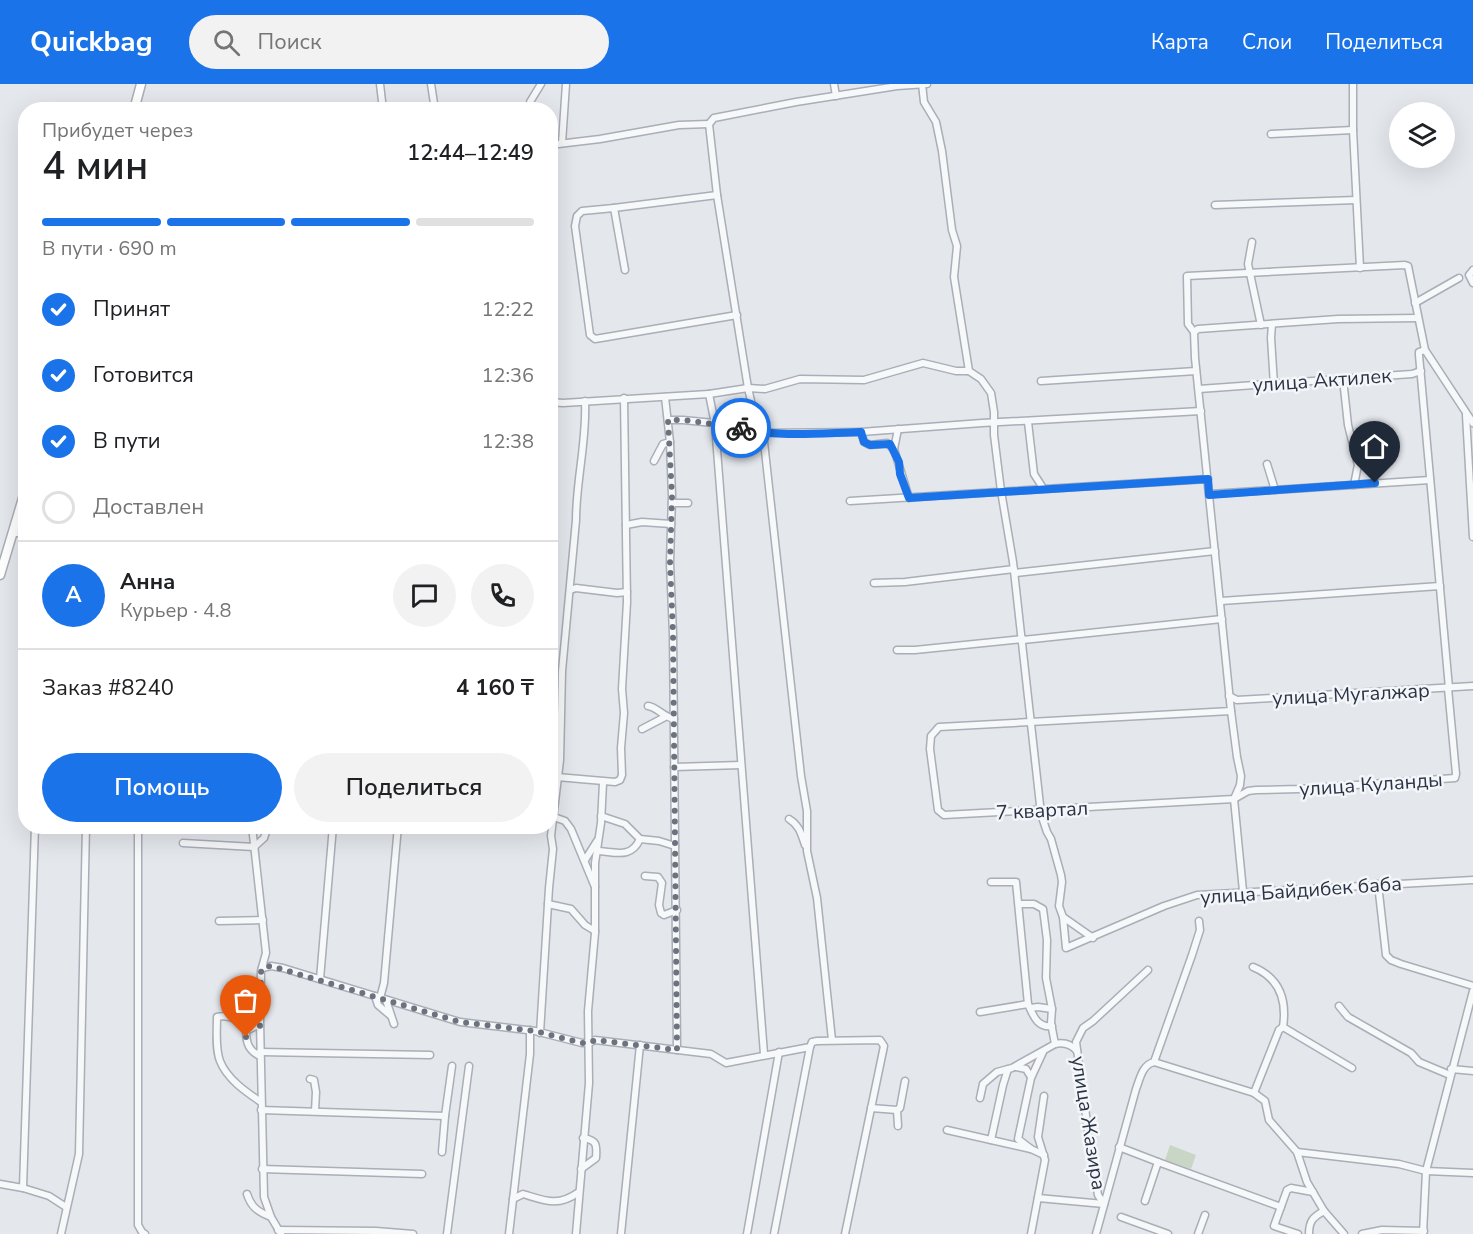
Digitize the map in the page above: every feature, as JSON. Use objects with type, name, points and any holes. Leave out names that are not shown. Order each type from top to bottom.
[{"type":"main road","points":[[136,102],[141,84]]},
{"type":"main road","points":[[0,575],[18,516]]},
{"type":"street","points":[[380,84],[382,102]]},
{"type":"street","points":[[431,84],[434,102]]},
{"type":"street","points":[[530,102],[540,84]]},
{"type":"street","points":[[562,143],[566,84]]},
{"type":"street","points":[[834,84],[836,96]]},
{"type":"street","points":[[807,851],[807,822],[763,433],[754,414],[748,388],[717,195],[709,124],[714,118],[897,86],[924,84],[924,102],[936,123],[942,151],[952,230],[957,246],[954,278],[969,371]]},
{"type":"street","points":[[1353,84],[1360,268]]},
{"type":"street","points":[[558,144],[679,125],[709,124]]},
{"type":"street","points":[[1271,134],[1353,130]]},
{"type":"street","points":[[717,195],[582,212],[577,216],[575,226],[590,335],[595,339],[737,315]]},
{"type":"street","points":[[1215,205],[1356,200]]},
{"type":"street","points":[[615,208],[625,270]]},
{"type":"street","points":[[1252,242],[1248,258],[1261,325]]},
{"type":"street","points":[[1244,891],[1234,799],[1240,786],[1241,776],[1229,696],[1194,332],[1188,324],[1187,276],[1405,265],[1408,267],[1425,350],[1473,423]]},
{"type":"street","points":[[1473,270],[1469,275],[1473,283]]},
{"type":"street","points":[[1415,303],[1459,278]]},
{"type":"street","points":[[1194,332],[1198,329],[1350,319],[1418,318]]},
{"type":"street","points":[[1272,324],[1274,385]]},
{"type":"street","name":"улица Актилек","points":[[1198,389],[1412,374],[1421,371],[1419,352],[1425,350]]},
{"type":"street","points":[[558,403],[709,394],[748,388],[765,388],[800,379],[864,380],[924,363],[956,371],[969,371],[981,379],[991,393],[1001,491],[1023,639],[1041,810],[1062,882],[1059,906],[1063,917],[1093,938]]},
{"type":"street","points":[[1041,381],[1196,371]]},
{"type":"street","points":[[1421,371],[1449,688]]},
{"type":"street","points":[[1343,379],[1348,425],[1358,465],[1354,485]]},
{"type":"street","points":[[709,394],[714,424],[764,1054]]},
{"type":"street","points":[[665,397],[670,442],[672,503],[670,591],[673,634],[677,1050]]},
{"type":"street","points":[[558,777],[603,783],[620,780],[622,775],[621,748],[624,712],[622,689],[627,592],[624,398]]},
{"type":"street","points":[[558,771],[562,671],[576,497],[584,442],[585,401]]},
{"type":"street","points":[[668,420],[736,426],[763,433],[861,432],[1201,411]]},
{"type":"street","points":[[1467,415],[1473,537]]},
{"type":"street","points":[[1028,422],[1034,474],[1039,485],[1044,489]]},
{"type":"street","points":[[894,449],[898,429]]},
{"type":"street","points":[[861,432],[864,442],[870,445],[887,442],[894,449],[909,498]]},
{"type":"street","points":[[654,461],[663,444],[670,442]]},
{"type":"street","points":[[1267,464],[1275,490]]},
{"type":"street","points":[[850,501],[1208,479]]},
{"type":"street","points":[[1209,495],[1430,480]]},
{"type":"street","points":[[672,503],[688,503]]},
{"type":"street","points":[[626,525],[642,522],[671,524]]},
{"type":"street","points":[[13,533],[18,533]]},
{"type":"street","points":[[874,584],[1215,551]]},
{"type":"street","points":[[1221,601],[1440,586]]},
{"type":"street","points":[[570,590],[576,588],[627,592]]},
{"type":"street","points":[[897,650],[1222,619]]},
{"type":"street","name":"улица Мугалжар","points":[[1229,696],[1237,700],[1473,686]]},
{"type":"street","name":"улица Куланды","points":[[1234,799],[1248,791],[1256,790],[1455,778],[1449,688]]},
{"type":"street","points":[[648,706],[655,708],[664,717],[674,719]]},
{"type":"street","points":[[1031,721],[1231,711]]},
{"type":"street","points":[[642,729],[664,717]]},
{"type":"street","name":"7 квартал","points":[[1031,721],[939,727],[931,736],[930,749],[938,810],[944,815],[1234,799]]},
{"type":"street","points":[[674,767],[741,765]]},
{"type":"street","points":[[576,1234],[589,1083],[588,1011],[595,931],[597,841],[603,783]]},
{"type":"street","points":[[601,816],[625,824],[640,839],[675,846]]},
{"type":"street","points":[[558,818],[565,821],[571,828],[595,887]]},
{"type":"street","points":[[789,819],[803,825],[807,822]]},
{"type":"street","points":[[796,823],[807,851],[817,898],[832,1040]]},
{"type":"street","points":[[23,1188],[35,834]]},
{"type":"street","points":[[61,1234],[80,1136],[86,834]]},
{"type":"street","points":[[138,834],[138,1225],[145,1234]]},
{"type":"street","points":[[253,834],[266,953],[271,966]]},
{"type":"street","points":[[183,843],[254,847],[265,834]]},
{"type":"street","points":[[320,979],[332,834]]},
{"type":"street","points":[[391,1016],[378,1005],[384,983],[397,834]]},
{"type":"street","points":[[540,1033],[553,834]]},
{"type":"street","points":[[597,851],[627,853],[635,848],[640,839]]},
{"type":"street","points":[[585,861],[597,841]]},
{"type":"street","points":[[645,876],[658,877],[662,883],[659,904],[661,913],[664,915],[677,910]]},
{"type":"street","name":"улица Байдибек баба","points":[[1063,917],[1066,948],[1164,906],[1197,895],[1473,880]]},
{"type":"street","points":[[991,882],[1016,882],[1029,1006],[1040,1024],[1046,1027],[1052,1026]]},
{"type":"street","points":[[1378,884],[1386,955],[1401,964],[1473,986]]},
{"type":"street","points":[[548,904],[571,909],[585,925],[595,931]]},
{"type":"street","points":[[1019,904],[1034,904],[1043,909],[1047,940],[1046,978],[1055,1044]]},
{"type":"street","points":[[219,921],[263,920]]},
{"type":"street","points":[[1154,1062],[1192,956],[1200,930],[1199,921]]},
{"type":"street","points":[[266,953],[262,968],[257,1027],[260,1054],[264,1197],[271,1217],[279,1232],[318,1230],[413,1234]]},
{"type":"street","points":[[262,968],[271,966],[320,979],[460,1022],[531,1030],[589,1043],[595,1040],[711,1054],[726,1063],[810,1047]]},
{"type":"street","points":[[1253,967],[1271,976],[1282,997],[1282,1027],[1254,1094]]},
{"type":"street","name":"улица Жазира","points":[[1096,1234],[1104,1204],[1098,1195],[1089,1145],[1076,1042],[1083,1028],[1148,970]]},
{"type":"street","points":[[1362,1234],[1383,1230],[1424,1232],[1426,1171],[1473,991]]},
{"type":"street","points":[[381,998],[394,1024]]},
{"type":"street","points":[[980,1012],[1029,1006],[1052,1009]]},
{"type":"street","points":[[1339,1006],[1348,1017],[1411,1053],[1419,1062],[1434,1070],[1473,1071]]},
{"type":"street","points":[[257,1027],[226,1015],[217,1017],[219,1059],[224,1069],[242,1089],[261,1102]]},
{"type":"street","points":[[257,1027],[246,1031],[247,1043],[254,1053],[260,1054],[430,1055]]},
{"type":"street","points":[[1282,1027],[1352,1068]]},
{"type":"street","points":[[509,1234],[531,1030]]},
{"type":"street","points":[[774,1234],[812,1042],[880,1040],[884,1046],[845,1234]]},
{"type":"street","points":[[980,1098],[983,1084],[997,1072],[1012,1068],[1055,1044],[1063,1043],[1073,1046],[1078,1051]]},
{"type":"street","points":[[621,1234],[640,1046]]},
{"type":"street","points":[[1031,1149],[1018,1139],[1031,1077],[1044,1050]]},
{"type":"street","points":[[747,1234],[779,1052]]},
{"type":"street","points":[[1038,1198],[1104,1204],[1136,1089],[1144,1068],[1147,1064],[1154,1062],[1254,1094],[1265,1101],[1269,1120],[1298,1152],[1307,1182],[1324,1211],[1344,1234]]},
{"type":"street","points":[[442,1152],[452,1066]]},
{"type":"street","points":[[447,1234],[469,1066]]},
{"type":"street","points":[[1012,1068],[1026,1069],[1031,1077]]},
{"type":"street","points":[[991,1140],[1003,1085],[1012,1068]]},
{"type":"street","points":[[310,1079],[314,1080],[316,1092],[315,1111]]},
{"type":"street","points":[[898,1126],[897,1110],[900,1108],[905,1081]]},
{"type":"street","points":[[1031,1234],[1045,1155],[1038,1144],[1044,1096]]},
{"type":"street","points":[[872,1108],[897,1110]]},
{"type":"street","points":[[261,1110],[445,1116]]},
{"type":"street","points":[[947,1131],[1031,1149],[1045,1155]]},
{"type":"street","points":[[581,1169],[596,1158],[597,1148],[593,1139],[583,1138]]},
{"type":"street","points":[[1119,1147],[1243,1191],[1281,1207]]},
{"type":"street","points":[[1298,1152],[1399,1164],[1426,1171],[1473,1173]]},
{"type":"street","points":[[1145,1201],[1158,1162]]},
{"type":"street","points":[[262,1169],[422,1173]]},
{"type":"street","points":[[0,1184],[49,1196],[66,1207]]},
{"type":"street","points":[[1298,1234],[1274,1226],[1287,1190],[1291,1188],[1313,1192]]},
{"type":"street","points":[[513,1199],[523,1194],[560,1202],[579,1192]]},
{"type":"street","points":[[247,1194],[249,1203],[255,1209],[271,1217]]},
{"type":"street","points":[[1309,1234],[1312,1219],[1324,1211]]},
{"type":"street","points":[[1198,1234],[1205,1215]]},
{"type":"street","points":[[1121,1217],[1168,1234]]},
{"type":"street","points":[[308,1234],[318,1230]]},
{"type":"green space","points":[[1170,1145],[1196,1155],[1191,1169],[1165,1160]]},
{"type":"way so far","points":[[246,1037],[246,1031],[249,1028],[260,1026],[261,972],[262,968],[271,966],[345,986],[460,1022],[535,1031],[582,1043],[595,1040],[677,1050],[673,634],[670,601],[672,496],[668,420],[724,424],[741,428]]},
{"type":"route","points":[[741,428],[782,434],[861,432],[864,442],[870,445],[887,442],[894,449],[909,498],[1208,479],[1209,495],[1375,483]]}]
